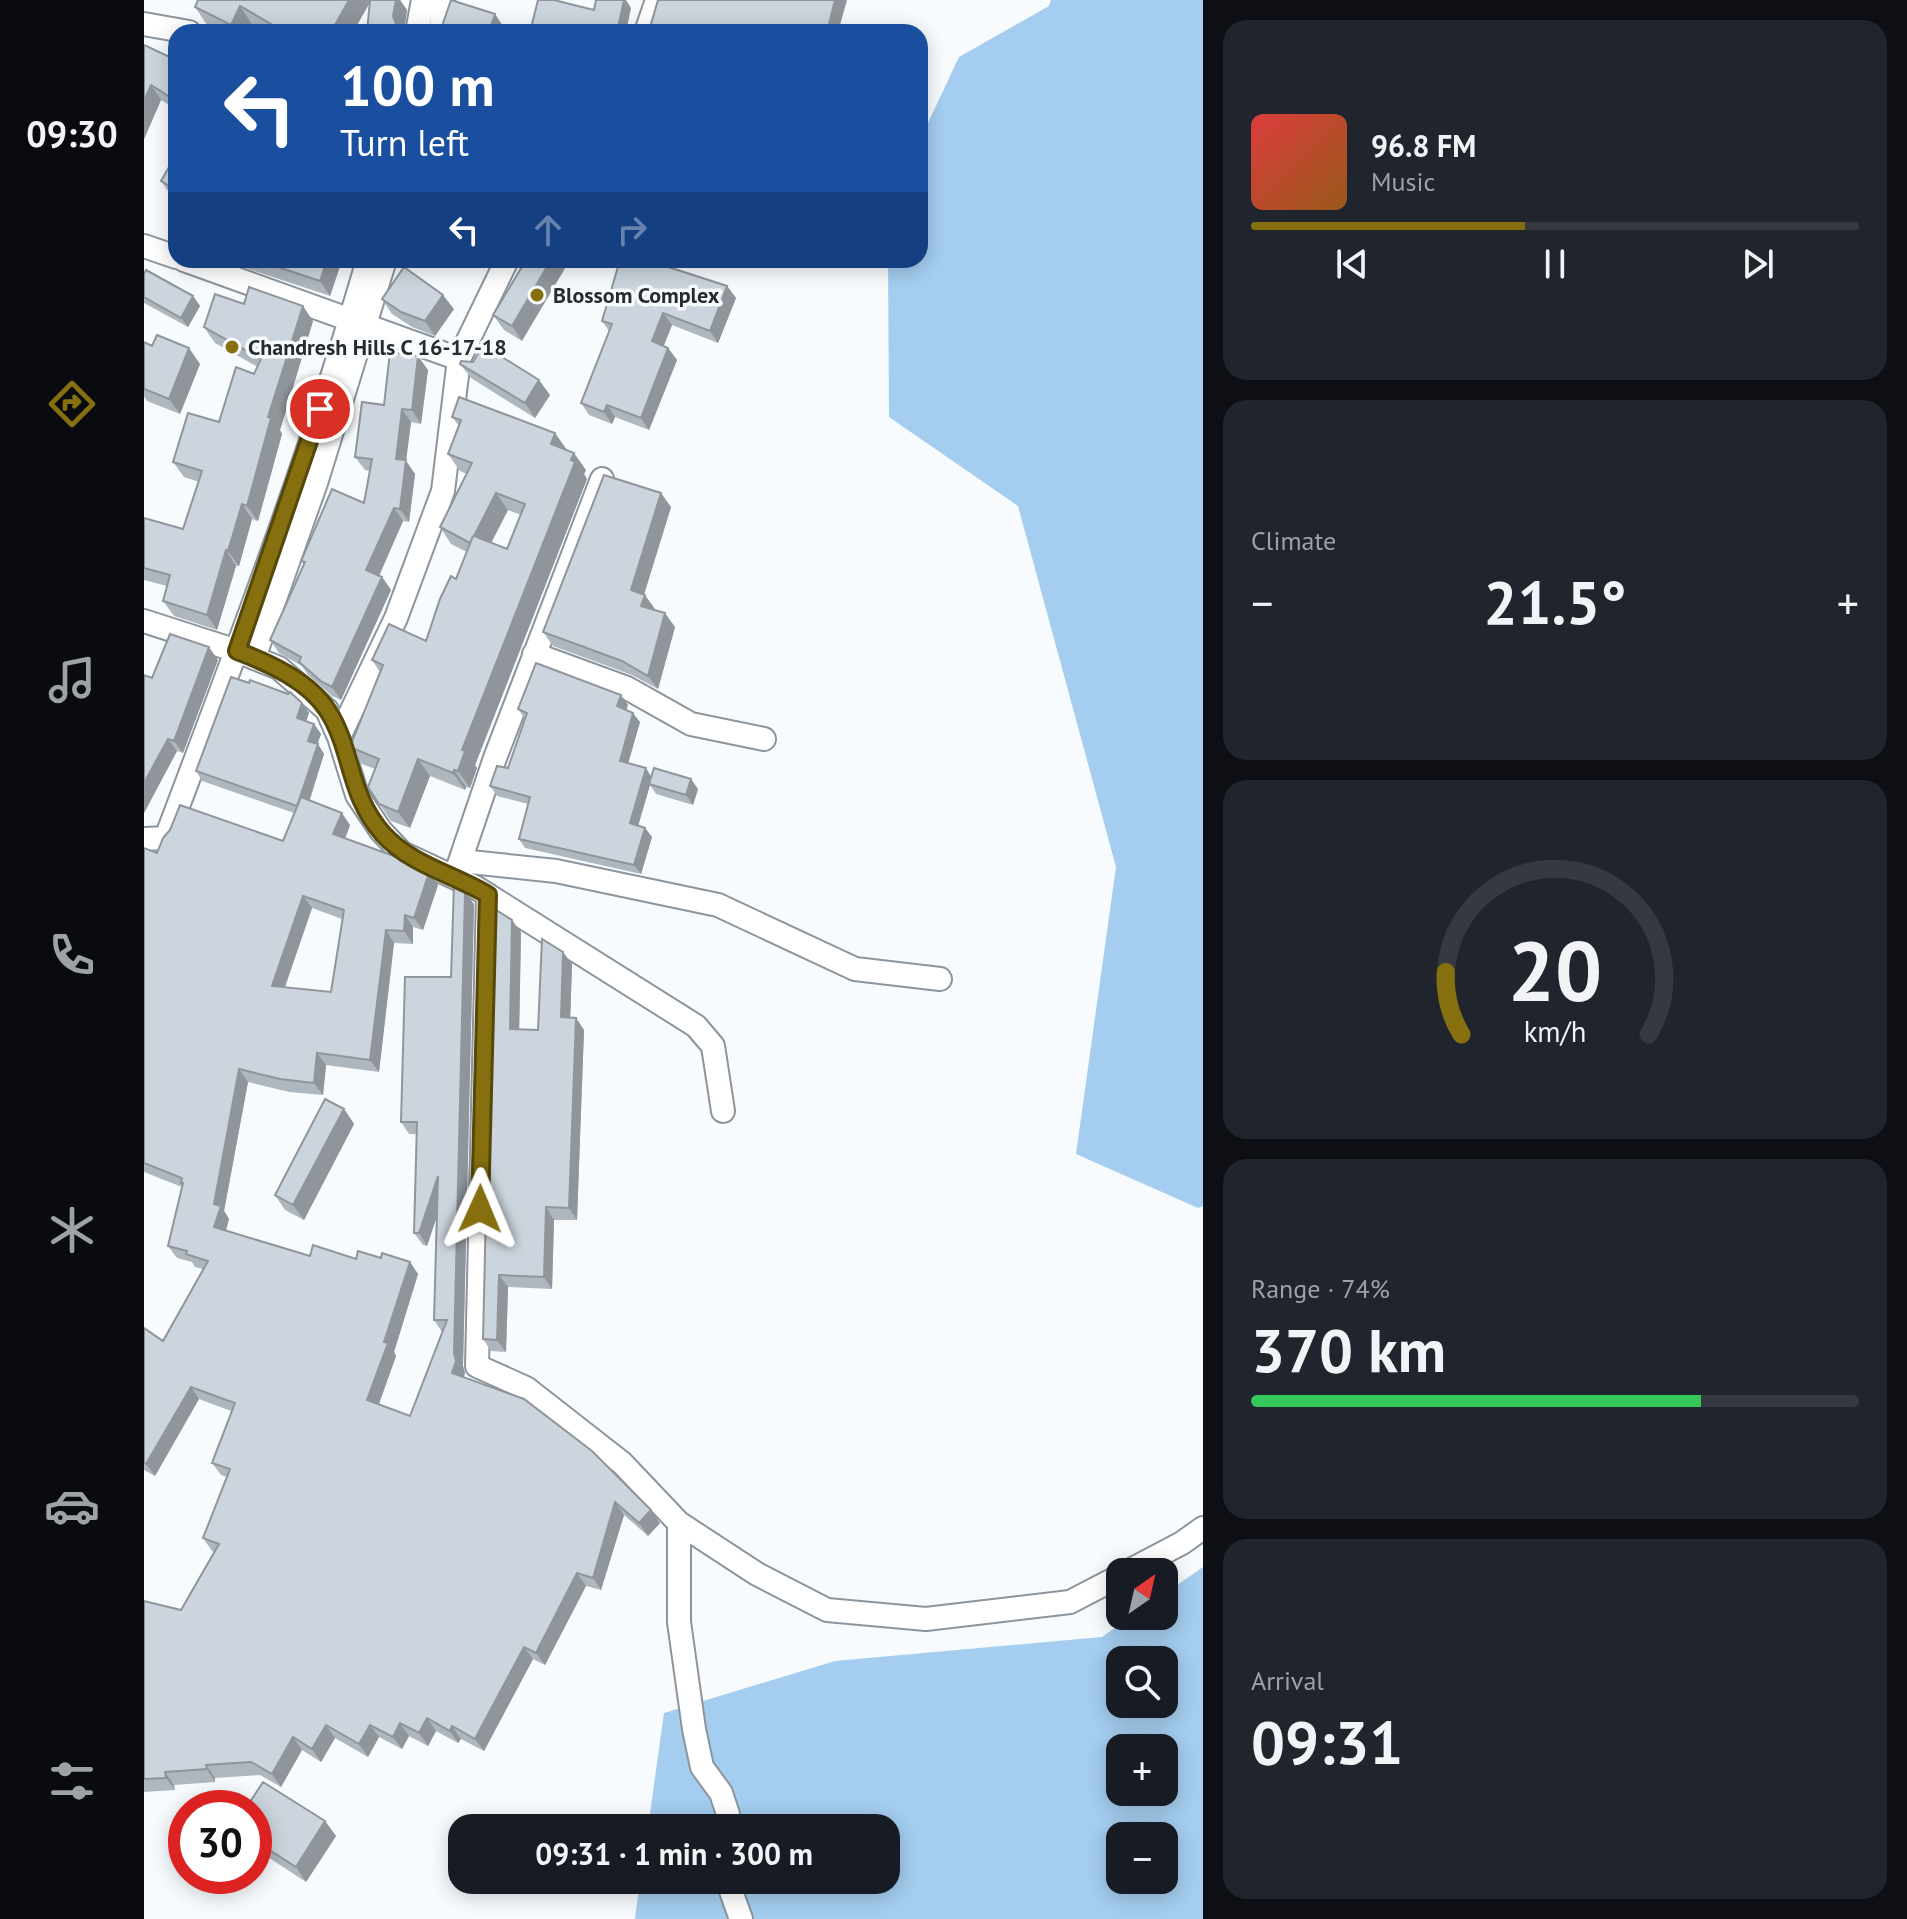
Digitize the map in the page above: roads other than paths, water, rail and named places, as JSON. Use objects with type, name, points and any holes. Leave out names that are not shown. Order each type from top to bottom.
[{"type":"street","points":[[418,24],[423,0]]},
{"type":"street","points":[[441,24],[442,0]]},
{"type":"street","points":[[649,24],[657,0]]},
{"type":"street","points":[[144,24],[168,28]]},
{"type":"street","points":[[144,246],[168,254]]},
{"type":"street","points":[[207,268],[459,359]]},
{"type":"street","points":[[358,321],[367,268]]},
{"type":"street","points":[[144,839],[166,838],[246,654],[358,321],[381,268]]},
{"type":"street","points":[[339,737],[396,618],[443,491],[459,359],[503,268]]},
{"type":"street","points":[[458,869],[534,654],[602,479]]},
{"type":"street","points":[[144,621],[246,654],[279,668],[303,687],[327,710],[357,795],[381,831],[402,853],[458,869],[556,871],[718,905],[855,969],[940,979]]},
{"type":"street","points":[[534,654],[627,688],[691,724],[764,739]]},
{"type":"street","points":[[458,869],[488,895],[696,1026],[713,1046],[723,1111]]},
{"type":"street","points":[[488,895],[477,1366],[526,1388],[622,1463],[679,1523],[757,1574],[827,1610],[926,1619],[1070,1602],[1106,1583]]},
{"type":"street","points":[[679,1523],[679,1622],[694,1729],[702,1767],[721,1793],[728,1814]]},
{"type":"street","points":[[1154,1558],[1203,1528]]},
{"type":"street","points":[[732,1894],[741,1919]]},
{"type":"place","name":"Blossom Complex","points":[[537,295]]},
{"type":"place","name":"Chandresh Hills C 16-17-18","points":[[232,347]]}]
